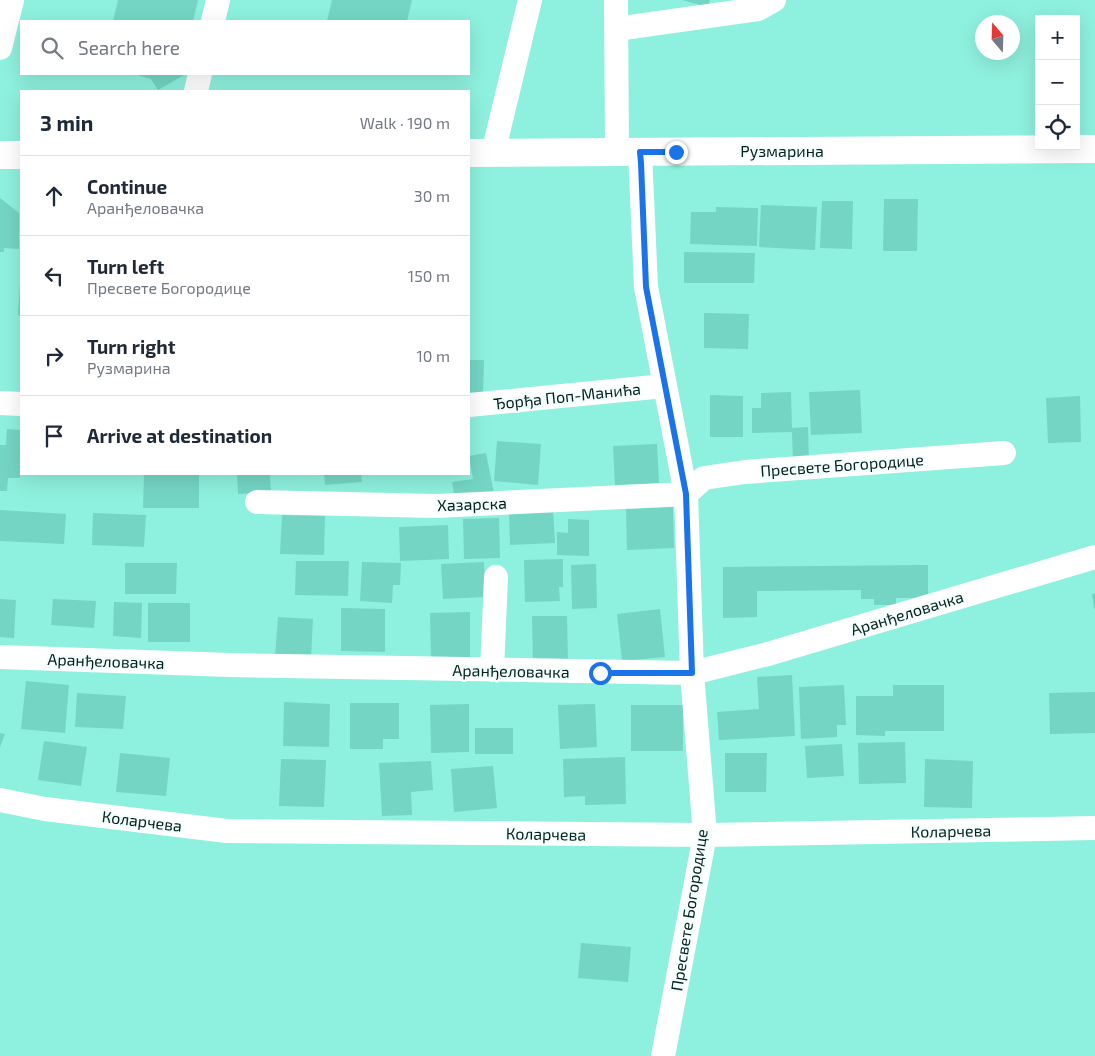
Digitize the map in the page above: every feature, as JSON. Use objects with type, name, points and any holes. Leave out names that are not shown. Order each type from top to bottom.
[{"type":"main road","name":"Рузмарина","points":[[481,153],[1095,149]]},
{"type":"main road","points":[[0,155],[20,155]]},
{"type":"street","points":[[0,48],[12,0]]},
{"type":"street","points":[[213,20],[218,0]]},
{"type":"street","points":[[481,153],[530,0]]},
{"type":"street","name":"Пресвете Богородице","points":[[616,0],[616,30],[646,287],[686,494],[692,673],[705,836],[663,1056]]},
{"type":"street","points":[[616,30],[758,9],[774,0]]},
{"type":"street","points":[[196,90],[200,75]]},
{"type":"street","name":"Ђорђа Поп-Манића","points":[[470,406],[664,386]]},
{"type":"street","points":[[0,402],[20,404]]},
{"type":"street","name":"Пресвете Богородице","points":[[686,494],[704,478],[745,472],[1004,453]]},
{"type":"street","name":"Хазарска","points":[[257,502],[436,506],[686,494]]},
{"type":"street","name":"Аранђеловачка","points":[[0,657],[492,670],[692,673],[768,654],[1095,557]]},
{"type":"street","points":[[492,670],[496,577]]},
{"type":"street","name":"Коларчева","points":[[0,800],[45,809],[227,831],[705,836],[1095,828]]},
{"type":"building","points":[[118,0],[198,0],[193,20],[113,20]]},
{"type":"building","points":[[332,0],[412,0],[407,20],[327,20]]},
{"type":"building","points":[[682,0],[710,0],[708,7]]},
{"type":"building","points":[[137,75],[184,75],[158,90],[151,79]]},
{"type":"building","points":[[0,198],[19,213],[19,249],[4,248],[4,252],[0,252]]},
{"type":"building","points":[[884,199],[918,199],[917,251],[883,251]]},
{"type":"building","points":[[822,201],[853,201],[852,249],[820,248]]},
{"type":"building","points":[[761,205],[817,207],[815,250],[759,247]]},
{"type":"building","points":[[716,207],[758,208],[757,246],[690,244],[691,212],[716,212]]},
{"type":"building","points":[[684,252],[755,253],[754,283],[684,283]]},
{"type":"building","points":[[20,282],[20,315],[18,315]]},
{"type":"building","points":[[704,313],[749,314],[748,349],[704,348]]},
{"type":"building","points":[[470,360],[484,360],[483,396],[470,395]]},
{"type":"building","points":[[860,390],[862,433],[811,435],[809,392]]},
{"type":"building","points":[[791,392],[792,428],[808,427],[809,462],[793,462],[792,432],[752,433],[752,408],[761,408],[761,393]]},
{"type":"building","points":[[710,395],[743,396],[743,437],[710,437]]},
{"type":"building","points":[[1080,396],[1081,442],[1048,443],[1046,398]]},
{"type":"building","points":[[7,429],[20,430],[20,478],[8,478],[7,491],[0,491],[0,445],[6,445]]},
{"type":"building","points":[[497,441],[541,444],[538,485],[494,481]]},
{"type":"building","points":[[657,444],[659,483],[615,485],[613,446]]},
{"type":"building","points":[[486,453],[494,493],[455,500],[452,482],[473,479],[470,456]]},
{"type":"building","points":[[144,475],[199,475],[199,508],[143,508]]},
{"type":"building","points":[[237,475],[270,475],[271,492],[238,494]]},
{"type":"building","points":[[324,475],[361,475],[362,482],[325,485]]},
{"type":"building","points":[[673,507],[674,548],[627,550],[626,509]]},
{"type":"building","points":[[553,509],[555,543],[510,545],[509,511]]},
{"type":"building","points":[[0,510],[66,514],[64,544],[0,541]]},
{"type":"building","points":[[93,513],[146,515],[144,547],[92,545]]},
{"type":"building","points":[[282,515],[325,516],[324,555],[280,554]]},
{"type":"building","points":[[499,518],[500,558],[464,559],[463,519]]},
{"type":"building","points":[[568,519],[589,520],[589,556],[557,555],[557,532],[568,533]]},
{"type":"building","points":[[448,525],[449,559],[400,561],[399,527]]},
{"type":"building","points":[[563,559],[563,587],[559,587],[560,601],[525,602],[524,560]]},
{"type":"building","points":[[296,561],[349,561],[348,596],[295,595]]},
{"type":"building","points":[[362,562],[401,563],[400,585],[393,585],[392,603],[360,601]]},
{"type":"building","points":[[484,562],[485,597],[443,599],[441,564]]},
{"type":"building","points":[[125,563],[177,563],[176,594],[125,594]]},
{"type":"building","points":[[596,564],[597,608],[572,609],[571,565]]},
{"type":"building","points":[[928,565],[928,598],[896,598],[896,605],[874,605],[874,599],[861,599],[861,590],[757,591],[757,617],[723,618],[723,567]]},
{"type":"building","points":[[1095,593],[1095,608],[1094,609],[1092,594]]},
{"type":"building","points":[[0,599],[16,600],[14,638],[0,637]]},
{"type":"building","points":[[53,599],[96,601],[94,628],[51,625]]},
{"type":"building","points":[[114,602],[142,603],[141,638],[113,636]]},
{"type":"building","points":[[148,603],[190,603],[190,642],[148,642]]},
{"type":"building","points":[[341,608],[385,609],[385,652],[341,651]]},
{"type":"building","points":[[660,609],[665,657],[622,661],[617,614]]},
{"type":"building","points":[[470,612],[470,658],[431,658],[430,613]]},
{"type":"building","points":[[532,616],[567,616],[568,661],[533,661]]},
{"type":"building","points":[[278,617],[313,619],[311,658],[275,656]]},
{"type":"building","points":[[792,675],[795,736],[719,740],[717,712],[759,709],[757,677]]},
{"type":"building","points":[[26,681],[69,685],[65,733],[21,729]]},
{"type":"building","points":[[844,685],[846,725],[837,725],[837,737],[801,739],[799,687]]},
{"type":"building","points":[[893,685],[944,685],[944,731],[885,731],[885,736],[856,735],[856,696],[893,696]]},
{"type":"building","points":[[1095,692],[1095,733],[1050,734],[1049,693]]},
{"type":"building","points":[[77,693],[126,696],[123,729],[75,727]]},
{"type":"building","points":[[284,702],[330,704],[329,747],[283,746]]},
{"type":"building","points":[[350,703],[399,703],[399,739],[383,739],[383,749],[350,749]]},
{"type":"building","points":[[469,704],[469,752],[431,753],[430,705]]},
{"type":"building","points":[[595,704],[597,747],[560,749],[558,705]]},
{"type":"building","points":[[631,705],[683,705],[683,751],[631,751]]},
{"type":"building","points":[[475,728],[513,728],[513,754],[475,754]]},
{"type":"building","points":[[0,733],[5,734],[0,747]]},
{"type":"building","points":[[44,741],[87,747],[81,786],[38,780]]},
{"type":"building","points":[[905,742],[906,783],[859,784],[858,743]]},
{"type":"building","points":[[842,744],[844,776],[807,778],[805,746]]},
{"type":"building","points":[[120,753],[170,758],[166,796],[116,792]]},
{"type":"building","points":[[725,753],[767,753],[766,792],[725,792]]},
{"type":"building","points":[[625,757],[626,804],[585,805],[585,796],[564,797],[563,759]]},
{"type":"building","points":[[281,759],[326,760],[324,807],[279,806]]},
{"type":"building","points":[[925,759],[973,761],[972,808],[924,807]]},
{"type":"building","points":[[431,761],[433,790],[411,792],[412,815],[382,816],[379,763]]},
{"type":"building","points":[[493,766],[497,808],[454,812],[451,769]]},
{"type":"building","points":[[581,943],[631,947],[628,982],[578,978]]},
{"type":"route","points":[[600,673],[692,673],[686,494],[646,287],[640,152],[676,152]]}]
